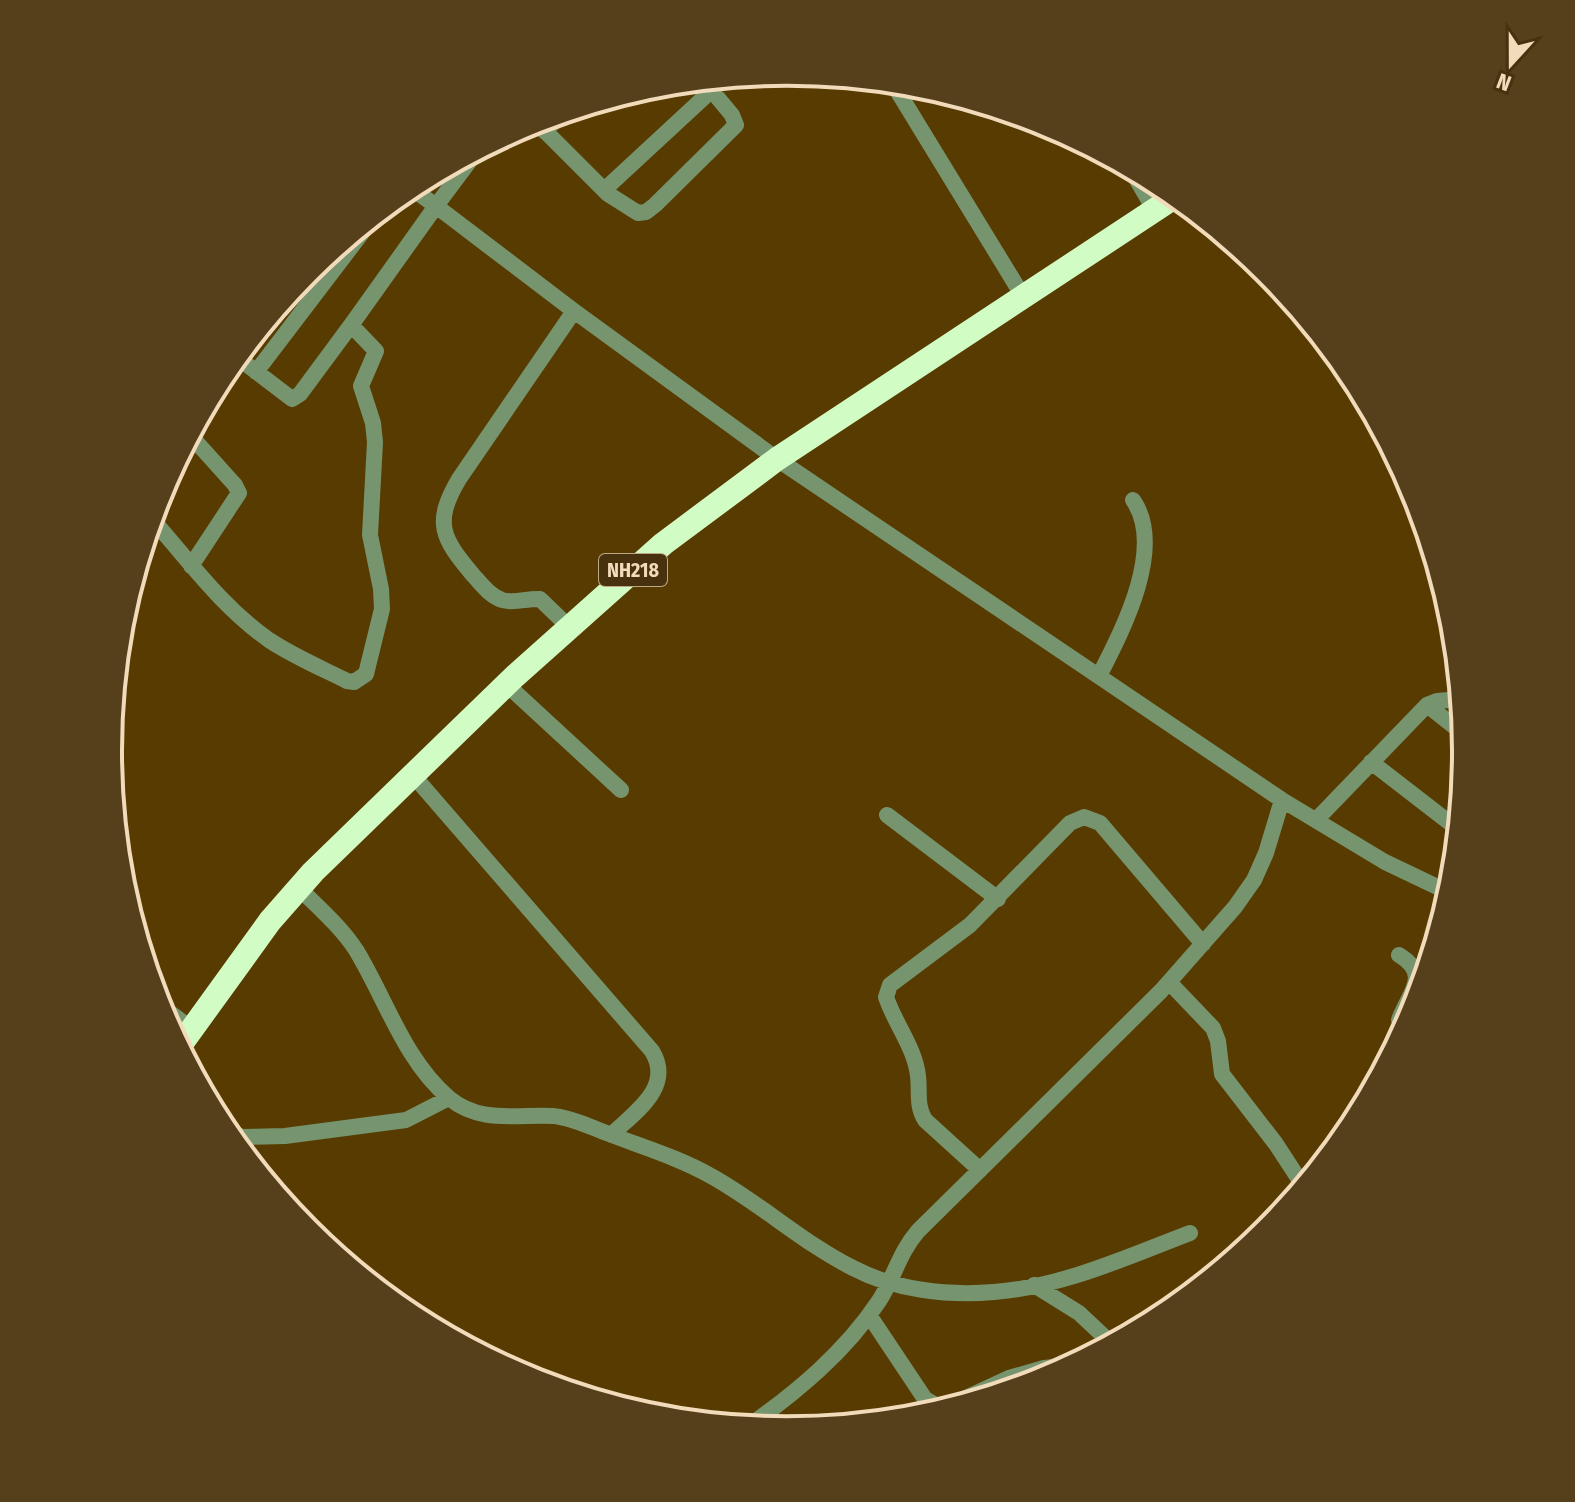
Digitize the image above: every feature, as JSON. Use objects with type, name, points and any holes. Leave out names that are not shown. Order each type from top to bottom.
[{"type":"highway","name":"NH218","points":[[187,1036],[270,921],[299,888],[506,684],[663,544],[777,459],[1165,204]]},
{"type":"street","points":[[546,132],[604,190],[629,210],[646,212],[736,125],[732,115],[712,91]]},
{"type":"street","points":[[604,190],[700,92]]},
{"type":"street","points":[[901,96],[1024,298]]},
{"type":"street","points":[[247,365],[288,398],[296,397],[462,171]]},
{"type":"street","points":[[1142,189],[1155,211]]},
{"type":"street","points":[[422,196],[777,459],[1282,800],[1385,862],[1438,887]]},
{"type":"street","points":[[256,372],[346,254]]},
{"type":"street","points":[[569,627],[540,599],[510,602],[485,589],[454,552],[445,535],[443,517],[447,500],[459,479],[574,311]]},
{"type":"street","points":[[161,530],[242,618],[270,640],[347,681],[354,682],[366,674],[382,609],[370,535],[373,423],[361,386],[362,379],[376,358],[376,351],[356,332],[354,321]]},
{"type":"street","points":[[191,566],[239,493],[198,444]]},
{"type":"street","points":[[1099,676],[1120,634],[1142,567],[1144,525],[1133,500]]},
{"type":"street","points":[[506,684],[621,790]]},
{"type":"street","points":[[1316,820],[1427,705],[1450,700]]},
{"type":"street","points":[[1427,705],[1451,724]]},
{"type":"street","points":[[1371,762],[1448,822]]},
{"type":"street","points":[[412,774],[660,1064],[660,1076],[655,1088],[643,1105],[611,1135]]},
{"type":"street","points":[[764,1415],[822,1367],[869,1315],[891,1282],[905,1246],[1169,982],[1235,907],[1254,880],[1266,853],[1282,800]]},
{"type":"street","points":[[887,815],[998,899]]},
{"type":"street","points":[[980,1170],[919,1111],[918,1074],[914,1058],[886,997],[890,985],[970,925],[1076,819],[1092,818],[1100,823],[1203,944]]},
{"type":"street","points":[[299,888],[355,948],[398,1030],[449,1098],[473,1112],[508,1118],[562,1117],[681,1161],[712,1176],[853,1268],[918,1289],[953,1293],[995,1292],[1073,1277],[1190,1233]]},
{"type":"street","points":[[1399,955],[1415,969]]},
{"type":"street","points":[[1169,982],[1213,1028],[1218,1041],[1222,1074],[1297,1177]]},
{"type":"street","points":[[251,1143],[406,1120],[449,1098]]},
{"type":"street","points":[[1034,1285],[1079,1313],[1103,1336]]},
{"type":"street","points":[[869,1315],[927,1401]]}]
